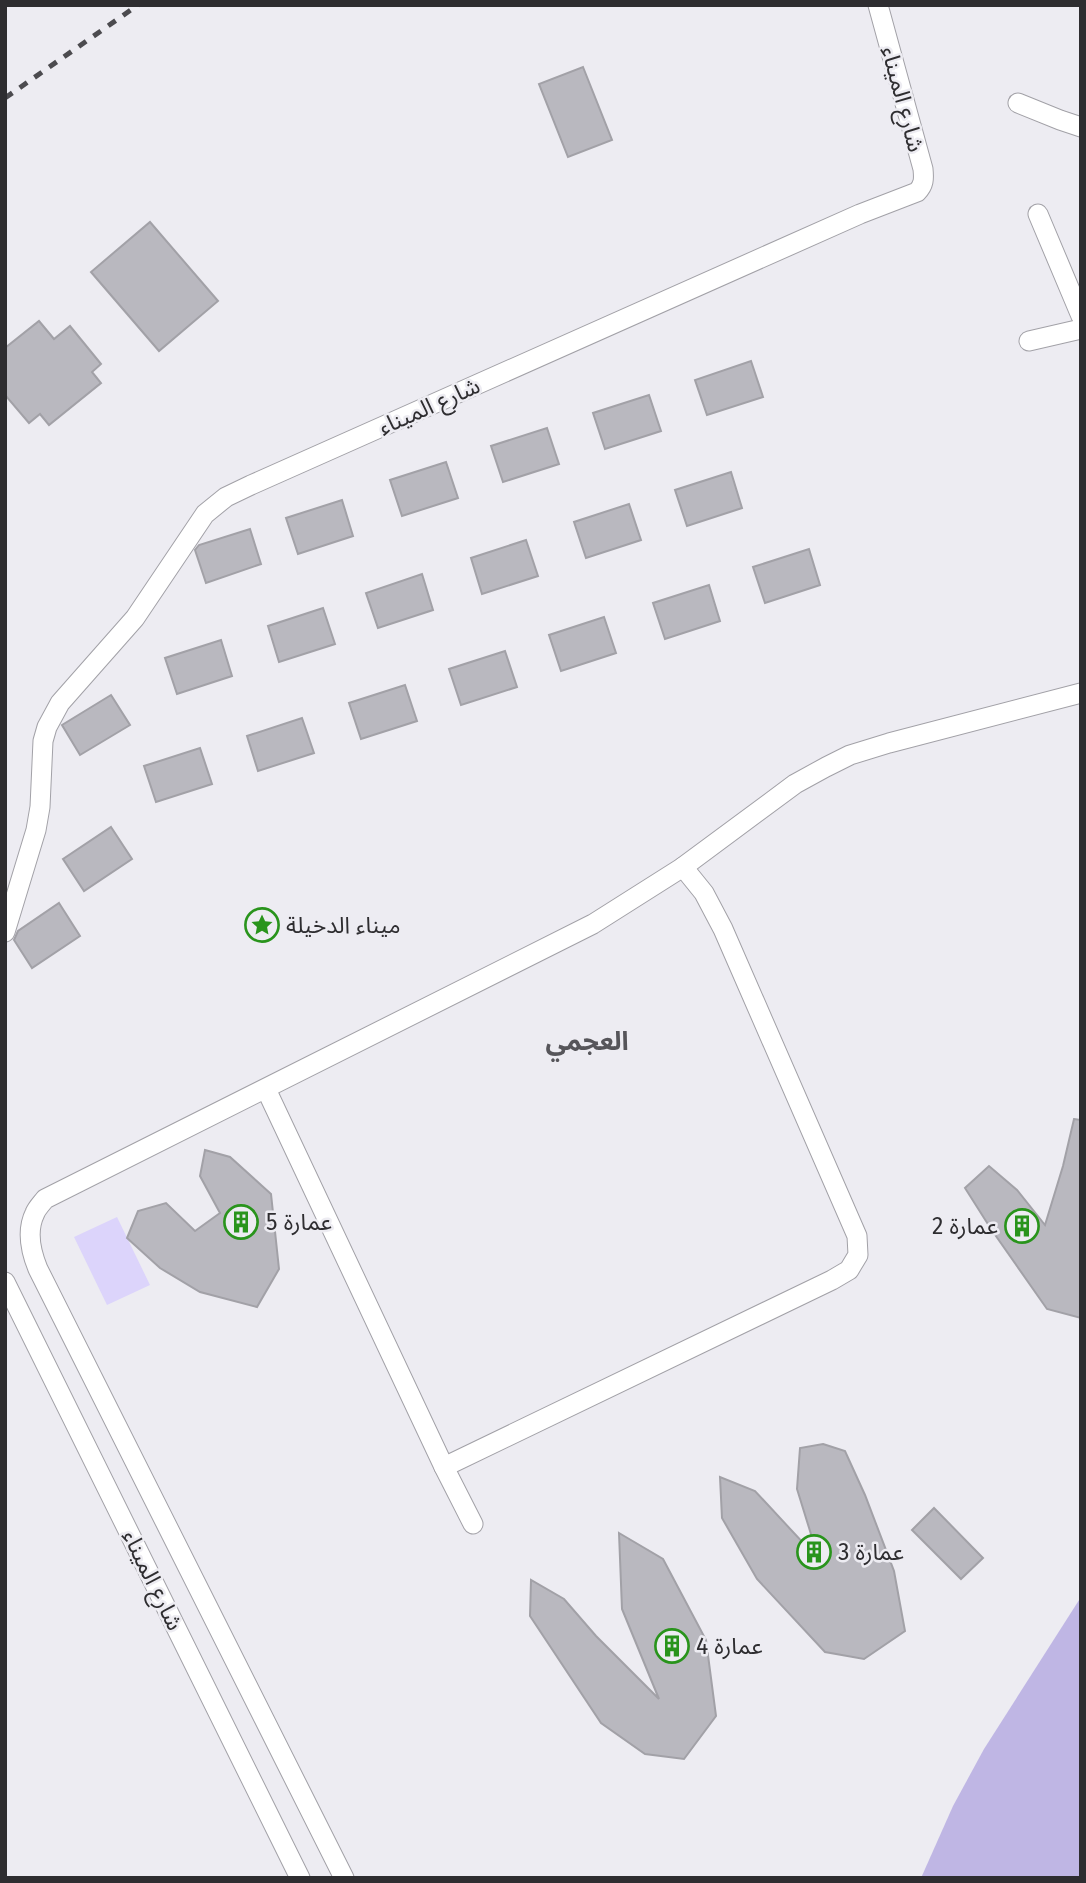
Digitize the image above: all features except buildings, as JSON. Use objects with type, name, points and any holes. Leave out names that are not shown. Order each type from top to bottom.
[{"type":"street","name":"شارع الميناء","points":[[5,932],[36,830],[40,807],[43,741],[52,715],[135,618],[205,514],[226,497],[251,485],[860,214],[917,192],[924,179],[923,169],[878,5]]},
{"type":"street","points":[[1018,103],[1081,127]]},
{"type":"street","points":[[1038,214],[1081,316]]},
{"type":"street","points":[[1029,341],[1081,329]]},
{"type":"street","points":[[344,1878],[30,1252],[30,1231],[34,1213],[45,1199],[593,924],[683,867],[795,784],[850,755],[1081,693]]},
{"type":"street","points":[[444,1467],[832,1280],[849,1269],[858,1255],[857,1236],[723,929],[704,893],[683,867]]},
{"type":"street","points":[[267,1089],[473,1524]]},
{"type":"street","name":"شارع الميناء","points":[[5,1282],[300,1878]]},
{"type":"shaded area","points":[[117,1217],[150,1285],[107,1305],[74,1237]]},
{"type":"shaded area","points":[[1081,1597],[1081,1878],[921,1878],[953,1806],[984,1749]]},
{"type":"railway","points":[[5,98],[138,5]]},
{"type":"place","name":"ميناء الدخيلة","points":[[262,925]]},
{"type":"place","name":"عمارة 5","points":[[241,1222]]},
{"type":"place","name":"عمارة 2","points":[[1022,1226]]},
{"type":"place","name":"عمارة 3","points":[[814,1552]]},
{"type":"place","name":"عمارة 4","points":[[672,1646]]},
{"type":"district","name":"العجمي","points":[[587,1041]]}]
